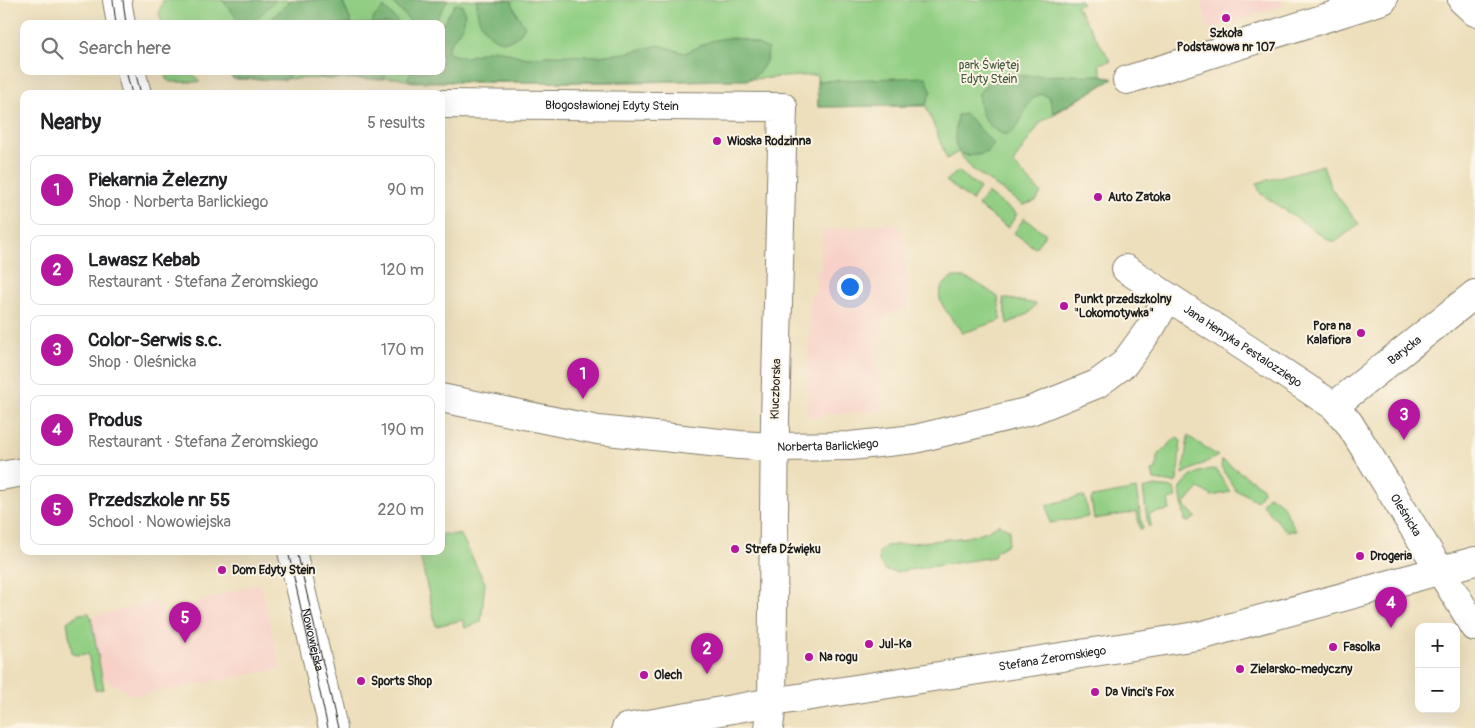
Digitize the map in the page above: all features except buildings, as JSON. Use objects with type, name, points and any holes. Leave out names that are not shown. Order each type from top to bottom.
[{"type":"street","points":[[118,0],[120,20]]},
{"type":"street","points":[[1128,80],[1383,0]]},
{"type":"street","points":[[1462,0],[1475,12]]},
{"type":"street","points":[[132,75],[136,90]]},
{"type":"street","name":"Błogosławionej Edyty Stein","points":[[445,104],[783,107]]},
{"type":"street","name":"Kluczborska","points":[[770,715],[783,107]]},
{"type":"street","name":"Jana Henryka Pestalozziego","points":[[1126,269],[1334,406]]},
{"type":"street","name":"Barycka","points":[[1334,406],[1475,294]]},
{"type":"street","name":"Norberta Barlickiego","points":[[445,399],[598,430],[775,447],[850,446],[915,439],[1030,410],[1098,384],[1112,376],[1139,345],[1168,297]]},
{"type":"street","name":"Oleśnicka","points":[[1334,406],[1349,423],[1475,627]]},
{"type":"street","points":[[0,476],[20,473]]},
{"type":"street","name":"Nowowiejska","points":[[293,555],[333,728]]},
{"type":"street","name":"Stefana Żeromskiego","points":[[626,728],[770,715],[1203,635],[1442,572],[1475,561]]},
{"type":"street","points":[[770,715],[787,728]]},
{"type":"shaded area","name":"Szkoła Podstawowa nr 107","points":[[1200,0],[1282,0],[1284,6],[1209,29]]},
{"type":"shaded area","points":[[894,223],[903,231],[909,309],[886,315],[875,353],[881,411],[822,414],[822,417],[806,417],[810,294],[816,294],[816,271],[821,270],[822,230]]},
{"type":"shaded area","points":[[260,582],[281,669],[134,696],[102,677],[91,617],[157,601],[162,614]]},
{"type":"green space","name":"park Świętej Edyty Stein","points":[[163,0],[1081,0],[1082,3],[1076,6],[1111,61],[1099,64],[1102,75],[1113,79],[1041,122],[1013,163],[1041,193],[1036,201],[1023,205],[973,170],[958,152],[947,159],[926,106],[818,107],[817,75],[615,82],[413,82],[396,78],[233,79],[230,75],[445,75],[445,20],[161,20],[159,12]]},
{"type":"green space","points":[[222,0],[276,0],[255,20],[239,20]]},
{"type":"green space","points":[[291,0],[342,0],[350,20],[270,20]]},
{"type":"green space","points":[[390,0],[448,0],[436,20],[409,20]]},
{"type":"green space","points":[[477,0],[511,0],[525,26],[518,36],[509,40],[501,41],[493,37],[480,22]]},
{"type":"green space","points":[[455,4],[462,5],[465,18],[447,51],[453,55],[466,57],[494,49],[527,58],[554,55],[597,56],[626,53],[659,45],[684,53],[714,40],[730,38],[738,38],[760,45],[768,49],[768,54],[762,68],[756,75],[747,80],[409,81],[409,75],[445,75],[445,20]]},
{"type":"green space","points":[[384,7],[396,20],[373,20]]},
{"type":"green space","points":[[166,75],[194,75],[200,82],[170,82],[166,79]]},
{"type":"green space","points":[[230,75],[289,76],[286,80],[233,79]]},
{"type":"green space","points":[[316,75],[386,75],[384,79],[325,79]]},
{"type":"green space","points":[[1102,75],[1113,79],[1054,113],[1049,97],[1042,94],[1035,97],[1026,107],[1017,126],[1006,135],[988,124],[982,114],[979,93],[994,76]]},
{"type":"green space","points":[[926,77],[931,91],[926,105],[818,107],[817,81]]},
{"type":"green space","points":[[966,114],[994,144],[986,153],[966,155],[957,148],[955,134],[957,115]]},
{"type":"green space","points":[[1323,165],[1331,188],[1359,224],[1337,241],[1330,241],[1260,193],[1257,183]]},
{"type":"green space","points":[[958,171],[980,188],[972,201],[946,181]]},
{"type":"green space","points":[[987,193],[1017,214],[1008,228],[978,206]]},
{"type":"green space","points":[[1024,218],[1046,234],[1035,248],[1014,233]]},
{"type":"green space","points":[[953,277],[971,280],[998,297],[1001,320],[962,333],[943,305],[939,294],[945,283]]},
{"type":"green space","points":[[1003,298],[1036,304],[1028,314],[1007,324]]},
{"type":"green space","points":[[1188,436],[1218,456],[1183,474]]},
{"type":"green space","points":[[1177,437],[1181,441],[1177,481],[1175,483],[1154,480],[1152,471],[1156,470],[1157,456]]},
{"type":"green space","points":[[1222,460],[1262,487],[1263,491],[1257,501],[1236,491],[1221,467]]},
{"type":"green space","points":[[1212,469],[1217,470],[1230,492],[1212,496],[1199,488],[1184,505],[1196,517],[1189,522],[1185,521],[1180,490],[1193,475]]},
{"type":"green space","points":[[1155,486],[1174,488],[1176,498],[1168,500],[1170,510],[1149,514],[1151,526],[1148,526],[1143,489]]},
{"type":"green space","points":[[1136,489],[1143,529],[1140,529],[1137,512],[1094,519],[1091,500],[1093,497]]},
{"type":"green space","points":[[1269,495],[1282,504],[1296,531],[1286,531],[1262,504]]},
{"type":"green space","points":[[1082,496],[1085,498],[1089,517],[1050,523],[1047,505]]},
{"type":"green space","points":[[999,524],[1010,530],[1008,544],[996,551],[994,557],[895,572],[885,570],[879,561],[879,552],[886,546],[967,537],[987,531]]},
{"type":"green space","points":[[445,534],[461,535],[485,583],[481,622],[465,628],[463,620],[436,626],[420,555],[445,555]]},
{"type":"green space","points":[[89,613],[104,689],[95,690],[88,654],[76,655],[72,653],[67,622],[79,614]]},
{"type":"tram line","points":[[113,0],[116,20]]},
{"type":"tram line","points":[[123,0],[126,20]]},
{"type":"tram line","points":[[127,75],[131,90]]},
{"type":"tram line","points":[[136,75],[140,90]]},
{"type":"tram line","points":[[289,555],[328,728]]},
{"type":"tram line","points":[[298,555],[338,728]]},
{"type":"place","name":"Szkoła Podstawowa nr 107","points":[[1226,18]]},
{"type":"place","name":"Wioska Rodzinna","points":[[717,141]]},
{"type":"place","name":"Auto Zatoka","points":[[1098,197]]},
{"type":"place","name":"Punkt przedszkolny \"Lokomotywka\"","points":[[1064,306]]},
{"type":"place","name":"Pora na Kalafiora","points":[[1361,333]]},
{"type":"place","name":"Piekarnia Żelezny","points":[[583,399]]},
{"type":"place","name":"Color-Serwis s.c.","points":[[1404,440]]},
{"type":"place","name":"Strefa Dźwięku","points":[[735,549]]},
{"type":"place","name":"Drogeria","points":[[1360,556]]},
{"type":"place","name":"Dom Edyty Stein","points":[[222,570]]},
{"type":"place","name":"Produs","points":[[1391,628]]},
{"type":"place","name":"Przedszkole nr 55","points":[[185,643]]},
{"type":"place","name":"Jul-Ka","points":[[869,644]]},
{"type":"place","name":"Fasolka","points":[[1333,647]]},
{"type":"place","name":"Na rogu","points":[[809,657]]},
{"type":"place","name":"Zielarsko-medyczny","points":[[1240,669]]},
{"type":"place","name":"Lawasz Kebab","points":[[707,674]]},
{"type":"place","name":"Olech","points":[[644,675]]},
{"type":"place","name":"Sports Shop","points":[[361,681]]},
{"type":"place","name":"Da Vinci's Fox","points":[[1095,692]]}]
